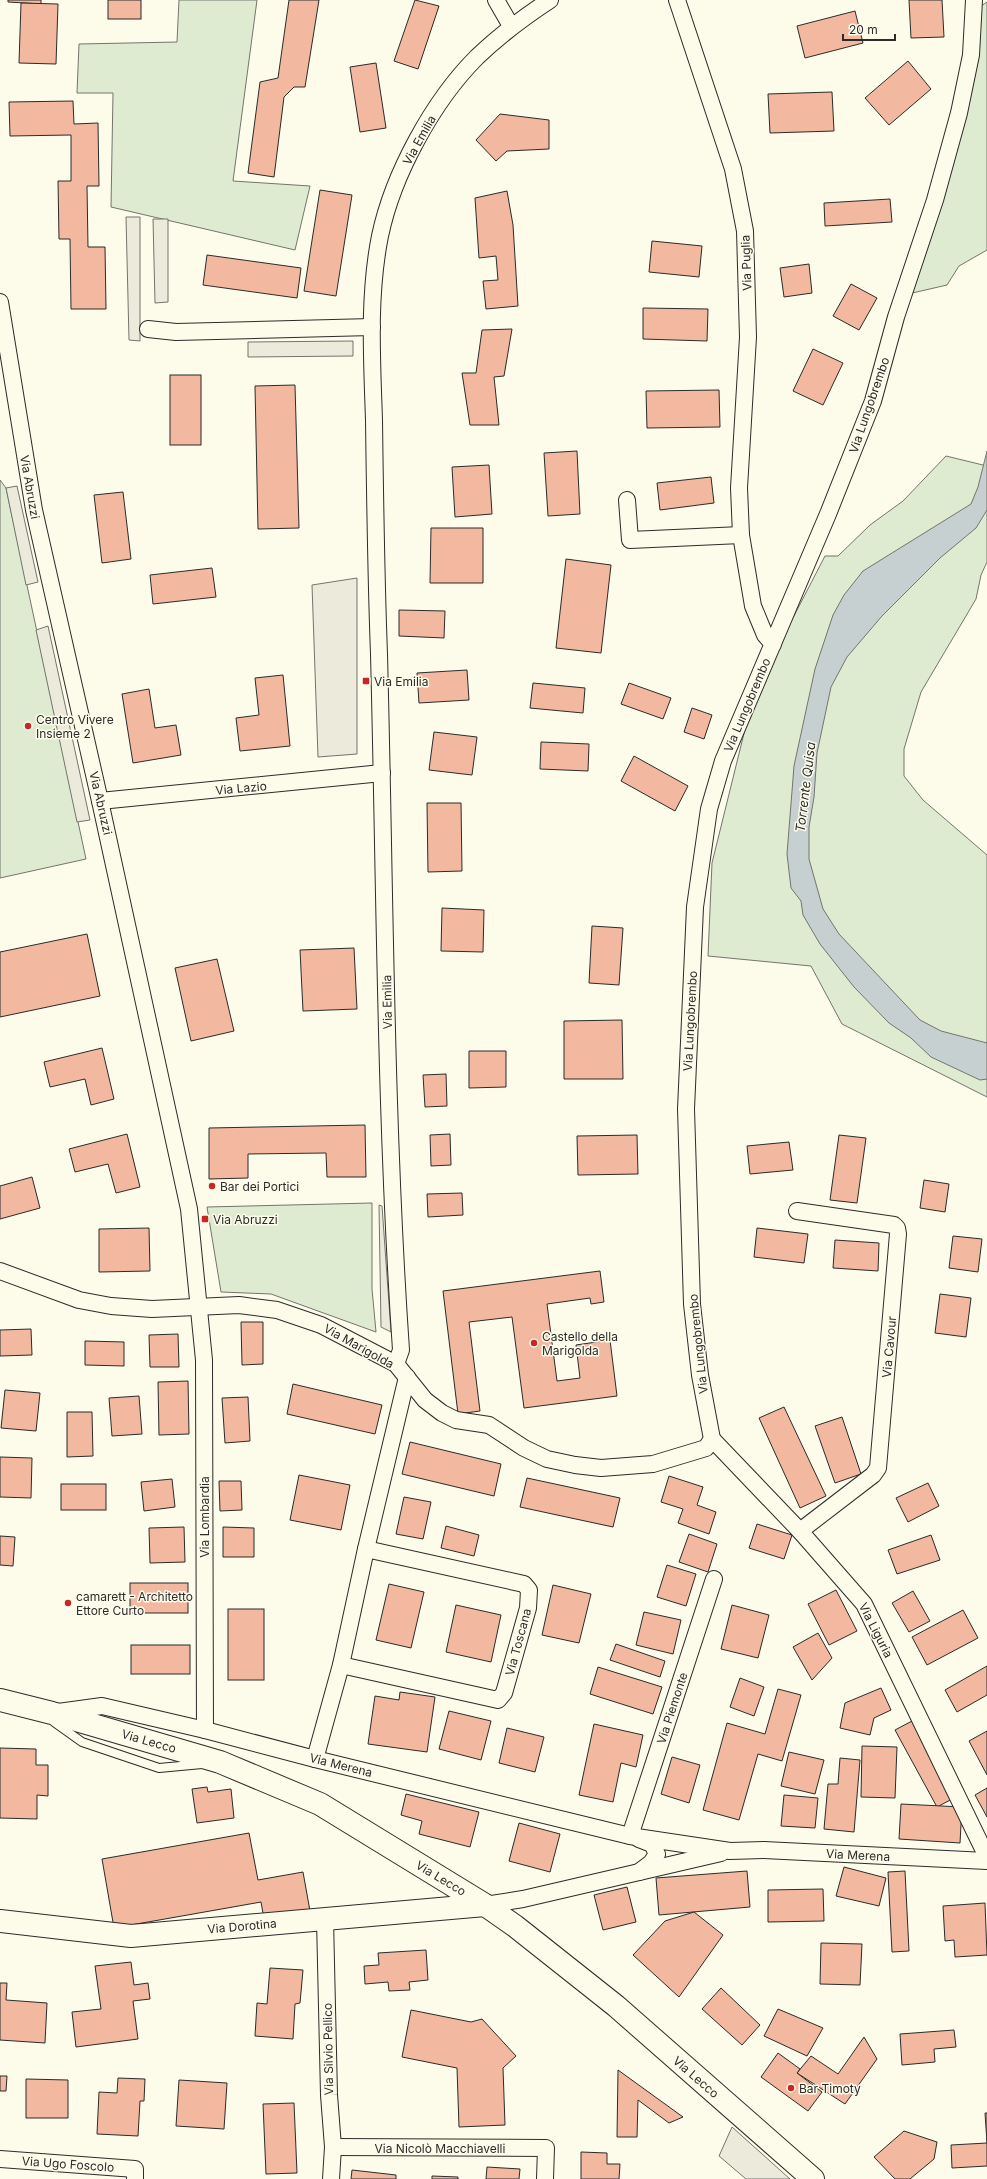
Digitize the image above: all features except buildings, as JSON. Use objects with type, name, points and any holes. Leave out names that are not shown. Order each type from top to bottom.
[{"type":"main road","name":"Via Lecco","points":[[0,1700],[42,1710],[220,1762],[320,1804],[485,1905],[515,1926],[616,2006],[813,2179]]},
{"type":"main road","name":"Via Dorotina","points":[[0,1921],[131,1936],[485,1905]]},
{"type":"street","points":[[496,0],[511,26]]},
{"type":"street","name":"Via Emilia","points":[[396,1364],[401,1350],[392,1226],[372,327],[373,297],[381,235],[397,182],[424,128],[451,87],[476,58],[511,26],[550,0]]},
{"type":"street","name":"Via Puglia","points":[[677,0],[733,168],[745,230],[748,337],[739,488],[741,535],[752,606],[765,634],[774,644]]},
{"type":"street","name":"Via Lungobrembo","points":[[712,1439],[700,1375],[692,1304],[687,1181],[688,1049],[695,907],[709,809],[723,761],[774,644],[872,401],[901,302],[935,200],[959,114],[971,55],[974,0]]},
{"type":"street","name":"Via Abruzzi","points":[[0,302],[34,510],[100,801],[189,1209],[199,1306]]},
{"type":"street","points":[[148,328],[176,332],[372,327]]},
{"type":"street","points":[[627,500],[630,540],[741,535]]},
{"type":"street","name":"Via Lazio","points":[[100,801],[382,773]]},
{"type":"street","name":"Via Cavour","points":[[797,1211],[894,1225],[897,1228],[898,1234],[878,1468],[873,1475],[800,1531]]},
{"type":"street","name":"Via Marigolda","points":[[0,1271],[79,1300],[111,1306],[152,1309],[238,1305],[277,1310],[321,1325],[396,1364],[425,1400],[442,1413],[456,1420],[489,1425],[530,1451],[548,1459],[575,1465],[601,1468],[653,1464],[706,1448],[712,1439]]},
{"type":"street","name":"Via Lombardia","points":[[199,1306],[204,1360],[205,1730]]},
{"type":"street","points":[[315,1759],[341,1665],[366,1549],[407,1377]]},
{"type":"street","name":"Via Liguria","points":[[712,1439],[800,1531],[864,1604],[987,1858]]},
{"type":"street","name":"Via Toscana","points":[[341,1665],[498,1700],[504,1693],[528,1608],[529,1590],[524,1584],[366,1549]]},
{"type":"street","name":"Via Piemonte","points":[[630,1836],[714,1580]]},
{"type":"street","name":"Via Merena","points":[[42,1710],[102,1706],[205,1730],[315,1759],[630,1836],[730,1851],[764,1850],[987,1861]]},
{"type":"street","name":"Via Merena","points":[[630,1836],[652,1844],[657,1854],[651,1863],[638,1873]]},
{"type":"street","name":"Via Merena","points":[[485,1905],[523,1899],[730,1851]]},
{"type":"street","name":"Via Silvio Pellico","points":[[325,1919],[329,2094],[333,2147],[331,2179]]},
{"type":"street","name":"Via Nicolò Macchiavelli","points":[[333,2147],[546,2148],[545,2179]]},
{"type":"street","name":"Via Ugo Foscolo","points":[[0,2159],[135,2174]]},
{"type":"green space","points":[[179,0],[257,0],[233,181],[310,186],[295,250],[111,207],[113,93],[77,93],[79,44],[177,42]]},
{"type":"green space","points":[[987,2],[987,250],[959,266],[947,285],[908,294],[978,8]]},
{"type":"green space","points":[[946,456],[987,466],[987,562],[981,575],[976,599],[921,692],[904,749],[904,776],[923,800],[987,855],[987,1097],[842,1024],[811,966],[708,956],[712,863],[754,693],[825,556],[838,556],[870,525],[903,501]]},
{"type":"green space","name":"Centro Vivere Insieme 2","points":[[0,480],[6,488],[86,859],[0,878]]},
{"type":"green space","points":[[372,1203],[372,1289],[376,1332],[271,1294],[221,1292],[207,1207]]},
{"type":"shaded area","points":[[126,217],[140,217],[140,341],[129,340]]},
{"type":"shaded area","points":[[153,219],[168,219],[168,302],[155,303]]},
{"type":"shaded area","points":[[353,341],[353,356],[248,357],[248,342]]},
{"type":"shaded area","points":[[17,486],[38,582],[26,585],[6,488]]},
{"type":"shaded area","points":[[357,578],[357,754],[318,757],[312,585]]},
{"type":"shaded area","points":[[48,626],[90,820],[77,822],[36,630]]},
{"type":"shaded area","points":[[379,1205],[382,1206],[391,1332],[381,1327]]},
{"type":"shaded area","points":[[732,2127],[790,2179],[746,2179],[719,2156]]},
{"type":"water","name":"Torrente Quisa","points":[[987,451],[987,510],[976,528],[940,558],[882,616],[847,657],[831,687],[817,753],[814,797],[809,827],[809,859],[823,909],[839,934],[920,1020],[941,1031],[987,1043],[987,1079],[980,1080],[931,1057],[911,1038],[889,1023],[854,987],[820,944],[803,915],[801,901],[791,888],[787,854],[794,766],[815,669],[833,615],[844,595],[863,571],[971,504],[978,487]]},
{"type":"place","name":"Via Emilia","points":[[366,681]]},
{"type":"place","name":"Centro Vivere Insieme 2","points":[[28,726]]},
{"type":"place","name":"Bar dei Portici","points":[[212,1186]]},
{"type":"place","name":"Via Abruzzi","points":[[205,1219]]},
{"type":"place","name":"Castello della Marigolda","points":[[534,1343]]},
{"type":"place","name":"camarett - Architetto Ettore Curto","points":[[68,1603]]},
{"type":"place","name":"Bar Timoty","points":[[791,2088]]}]
